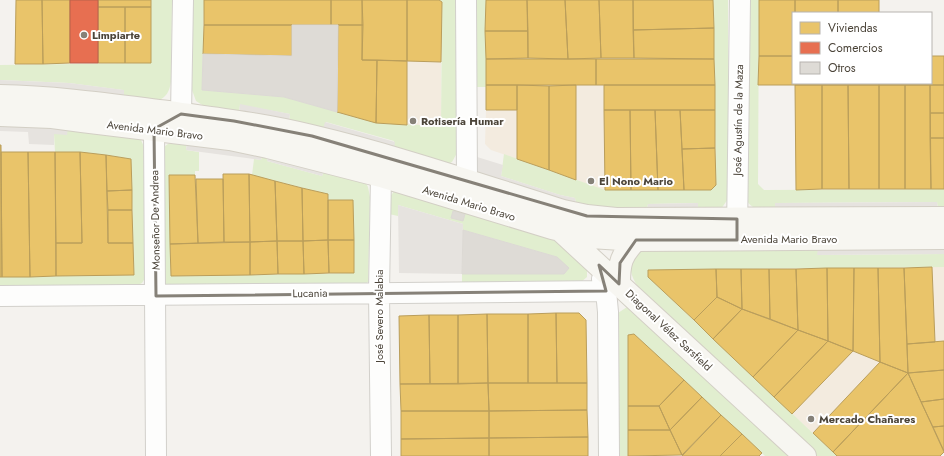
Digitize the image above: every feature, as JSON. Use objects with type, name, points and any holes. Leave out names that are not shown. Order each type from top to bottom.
[{"type":"main road","name":"Avenida Mario Bravo","points":[[0,96],[37,97],[82,101],[234,120],[274,127],[376,153],[563,211],[587,216],[737,229],[944,238]]},
{"type":"main road","name":"Avenida Mario Bravo","points":[[0,115],[52,117],[230,140],[268,147],[381,176],[561,230],[591,237],[636,240],[737,229],[944,218]]},
{"type":"main road","name":"Diagonal Vélez Sarsfield","points":[[534,202],[590,258],[612,287],[805,456]]},
{"type":"main road","points":[[612,287],[627,248],[636,240]]},
{"type":"street","points":[[154,130],[181,114],[183,0]]},
{"type":"street","points":[[466,0],[466,181]]},
{"type":"street","name":"José Agustín de la Maza","points":[[737,229],[740,0]]},
{"type":"street","name":"Monseñor De Andrea","points":[[154,130],[156,456]]},
{"type":"street","name":"José Severo Malabia","points":[[381,176],[378,292],[382,456]]},
{"type":"street","points":[[609,456],[608,312],[612,287]]},
{"type":"street","name":"Lucania","points":[[0,296],[156,296],[612,287]]},
{"type":"highlighted area","points":[[181,114],[234,121],[312,136],[587,216],[737,219],[737,240],[636,240],[620,263],[619,284],[599,265],[606,291],[156,296],[154,129]]},
{"type":"shaded area","points":[[407,61],[441,62],[441,126],[407,125]]},
{"type":"shaded area","points":[[0,80],[69,83],[124,90],[124,98],[0,87]]},
{"type":"shaded area","points":[[576,85],[604,85],[605,190],[576,180]]},
{"type":"shaded area","points":[[240,104],[290,114],[289,121],[239,112]]},
{"type":"shaded area","points":[[486,110],[517,110],[517,159],[491,150],[485,144]]},
{"type":"shaded area","points":[[325,122],[395,142],[394,149],[323,129]]},
{"type":"shaded area","points":[[0,124],[68,128],[67,135],[54,134],[54,145],[29,144],[28,132],[0,131]]},
{"type":"shaded area","points":[[187,143],[268,153],[325,169],[322,176],[267,161],[268,155],[262,155],[261,160],[186,150]]},
{"type":"shaded area","points":[[474,156],[503,165],[501,176],[560,195],[575,198],[576,205],[477,175]]},
{"type":"shaded area","points":[[937,202],[938,209],[775,210],[775,203]]},
{"type":"shaded area","points":[[698,203],[698,210],[647,210],[648,204]]},
{"type":"shaded area","points":[[398,205],[463,224],[462,274],[399,273]]},
{"type":"shaded area","points":[[944,247],[944,254],[817,255],[818,248]]},
{"type":"shaded area","points":[[932,267],[944,267],[944,341],[935,342]]},
{"type":"shaded area","points":[[853,351],[880,362],[813,433],[792,414]]},
{"type":"green space","points":[[151,0],[172,0],[171,82],[167,94],[163,98],[157,101],[124,98],[123,90],[69,83],[0,80],[0,65],[150,63]]},
{"type":"green space","points":[[193,0],[204,0],[202,90],[284,97],[376,123],[441,126],[442,2],[439,0],[457,0],[457,153],[452,162],[448,164],[394,149],[394,141],[326,122],[323,129],[289,121],[290,114],[240,105],[239,112],[207,108],[196,101],[192,90]]},
{"type":"green space","points":[[476,0],[486,0],[486,87],[475,87]]},
{"type":"green space","points":[[713,0],[728,0],[728,199],[721,209],[698,210],[698,203],[648,204],[647,210],[615,211],[576,205],[575,198],[560,195],[501,176],[504,154],[605,190],[711,190],[716,185]]},
{"type":"green space","points":[[747,0],[759,0],[758,184],[764,190],[944,189],[944,209],[938,209],[937,202],[775,203],[775,210],[759,209],[749,204],[747,201]]},
{"type":"green space","points":[[68,128],[138,138],[141,140],[144,147],[147,275],[142,283],[138,285],[0,287],[0,277],[134,275],[131,159],[74,152],[55,152],[54,134]]},
{"type":"green space","points":[[177,141],[187,143],[186,150],[199,152],[199,171],[195,171],[195,175],[169,175],[171,276],[354,273],[353,200],[328,200],[327,194],[252,175],[254,159],[261,160],[262,155],[268,156],[267,161],[322,176],[325,169],[364,180],[368,187],[370,197],[368,282],[365,284],[167,286],[165,283],[162,152],[163,149],[170,143]]},
{"type":"green space","points":[[395,190],[535,229],[557,241],[587,270],[587,277],[581,282],[462,282],[462,274],[564,274],[557,257],[463,230],[463,224],[398,205],[398,216],[389,214],[389,198]]},
{"type":"green space","points":[[818,248],[818,255],[944,254],[944,267],[648,270],[648,277],[837,456],[817,456],[645,295],[636,284],[631,270],[632,261],[640,251]]},
{"type":"green space","points":[[627,307],[630,308],[791,456],[765,456],[634,334],[628,335],[628,456],[615,456],[618,313]]},
{"type":"building: Viviendas","points":[[16,0],[42,0],[43,64],[15,64]]},
{"type":"building: Viviendas","points":[[42,0],[70,0],[70,63],[43,64]]},
{"type":"building: Viviendas","points":[[98,0],[151,0],[151,7],[98,7]]},
{"type":"building: Viviendas","points":[[204,0],[331,0],[331,25],[204,25]]},
{"type":"building: Viviendas","points":[[331,0],[362,0],[363,25],[331,25]]},
{"type":"building: Viviendas","points":[[362,0],[407,0],[407,61],[362,60]]},
{"type":"building: Viviendas","points":[[407,0],[439,0],[442,2],[441,62],[407,61]]},
{"type":"building: Viviendas","points":[[486,0],[527,0],[528,31],[485,31]]},
{"type":"building: Viviendas","points":[[527,0],[565,0],[568,59],[528,58]]},
{"type":"building: Viviendas","points":[[565,0],[599,0],[601,58],[568,59]]},
{"type":"building: Viviendas","points":[[599,0],[633,0],[634,58],[601,58]]},
{"type":"building: Viviendas","points":[[633,0],[713,0],[714,28],[633,30]]},
{"type":"building: Viviendas","points":[[759,0],[795,0],[795,12],[792,12],[792,56],[759,56]]},
{"type":"building: Viviendas","points":[[795,0],[838,0],[838,12],[795,12]]},
{"type":"building: Viviendas","points":[[838,0],[879,0],[879,12],[838,12]]},
{"type":"building: Viviendas","points":[[98,7],[125,7],[125,63],[98,63]]},
{"type":"building: Viviendas","points":[[125,7],[151,7],[151,63],[125,63]]},
{"type":"building: Viviendas","points":[[204,25],[292,25],[292,56],[203,54]]},
{"type":"building: Viviendas","points":[[338,25],[363,25],[362,60],[377,60],[376,123],[337,112]]},
{"type":"building: Viviendas","points":[[714,28],[714,59],[634,58],[633,30]]},
{"type":"building: Viviendas","points":[[485,31],[528,31],[528,58],[486,59]]},
{"type":"building: Viviendas","points":[[759,56],[792,56],[792,84],[879,84],[879,85],[758,85]]},
{"type":"building: Viviendas","points":[[932,56],[944,56],[944,85],[879,85],[932,84]]},
{"type":"building: Viviendas","points":[[486,59],[596,59],[596,85],[486,85]]},
{"type":"building: Viviendas","points":[[596,59],[714,59],[715,85],[596,85]]},
{"type":"building: Viviendas","points":[[377,60],[407,61],[407,125],[376,123]]},
{"type":"building: Viviendas","points":[[486,85],[517,85],[517,110],[486,110]]},
{"type":"building: Viviendas","points":[[517,85],[549,86],[549,170],[517,159]]},
{"type":"building: Viviendas","points":[[576,85],[576,180],[549,170],[549,86]]},
{"type":"building: Viviendas","points":[[604,85],[715,85],[715,110],[604,110]]},
{"type":"building: Viviendas","points":[[795,85],[822,85],[822,189],[796,190]]},
{"type":"building: Viviendas","points":[[822,85],[848,85],[849,189],[822,189]]},
{"type":"building: Viviendas","points":[[848,85],[879,85],[879,189],[849,189]]},
{"type":"building: Viviendas","points":[[879,85],[905,85],[905,189],[879,189]]},
{"type":"building: Viviendas","points":[[905,85],[930,85],[931,189],[905,189]]},
{"type":"building: Viviendas","points":[[930,85],[944,85],[944,113],[930,113]]},
{"type":"building: Viviendas","points":[[604,110],[630,110],[631,190],[605,190]]},
{"type":"building: Viviendas","points":[[630,110],[655,110],[658,190],[631,190]]},
{"type":"building: Viviendas","points":[[655,110],[680,110],[684,190],[658,190]]},
{"type":"building: Viviendas","points":[[680,110],[715,110],[715,148],[682,149]]},
{"type":"building: Viviendas","points":[[930,113],[944,113],[944,138],[930,138]]},
{"type":"building: Viviendas","points":[[930,138],[944,138],[944,189],[931,189]]},
{"type":"building: Viviendas","points":[[1,145],[2,277],[0,277]]},
{"type":"building: Viviendas","points":[[715,148],[716,185],[711,190],[684,190],[682,149]]},
{"type":"building: Viviendas","points":[[1,152],[28,152],[30,277],[2,277]]},
{"type":"building: Viviendas","points":[[28,152],[55,152],[56,276],[30,277]]},
{"type":"building: Viviendas","points":[[55,152],[80,152],[82,243],[56,243]]},
{"type":"building: Viviendas","points":[[80,152],[106,155],[108,243],[133,243],[134,275],[56,276],[56,243],[82,243]]},
{"type":"building: Viviendas","points":[[106,155],[131,159],[132,190],[107,191]]},
{"type":"building: Viviendas","points":[[223,174],[249,174],[250,242],[224,242]]},
{"type":"building: Viviendas","points":[[249,174],[275,181],[277,241],[250,242]]},
{"type":"building: Viviendas","points":[[169,175],[195,175],[198,243],[170,244]]},
{"type":"building: Viviendas","points":[[196,179],[223,179],[224,242],[198,243]]},
{"type":"building: Viviendas","points":[[275,181],[302,188],[303,241],[277,241]]},
{"type":"building: Viviendas","points":[[302,188],[328,194],[328,240],[303,241]]},
{"type":"building: Viviendas","points":[[132,190],[132,210],[108,210],[107,191]]},
{"type":"building: Viviendas","points":[[328,200],[353,200],[354,240],[328,240]]},
{"type":"building: Viviendas","points":[[108,210],[132,210],[133,243],[108,243]]},
{"type":"building: Viviendas","points":[[328,240],[354,240],[354,273],[329,273]]},
{"type":"building: Viviendas","points":[[328,240],[329,273],[304,274],[303,241]]},
{"type":"building: Viviendas","points":[[277,241],[303,241],[304,274],[278,274]]},
{"type":"building: Viviendas","points":[[277,241],[278,274],[250,275],[250,242]]},
{"type":"building: Viviendas","points":[[250,242],[250,275],[171,276],[170,244]]},
{"type":"building: Viviendas","points":[[932,267],[935,342],[907,344],[904,268]]},
{"type":"building: Viviendas","points":[[827,268],[854,268],[853,351],[828,341]]},
{"type":"building: Viviendas","points":[[827,268],[828,341],[798,330],[796,269]]},
{"type":"building: Viviendas","points":[[854,268],[878,268],[880,362],[853,351]]},
{"type":"building: Viviendas","points":[[878,268],[904,268],[908,373],[880,362]]},
{"type":"building: Viviendas","points":[[716,269],[741,269],[742,309],[717,297]]},
{"type":"building: Viviendas","points":[[716,269],[717,297],[694,320],[648,277],[648,270]]},
{"type":"building: Viviendas","points":[[741,269],[769,269],[770,319],[742,309]]},
{"type":"building: Viviendas","points":[[769,269],[796,269],[798,330],[770,319]]},
{"type":"building: Viviendas","points":[[717,297],[742,309],[713,339],[694,320]]},
{"type":"building: Viviendas","points":[[742,309],[798,330],[753,377],[713,339]]},
{"type":"building: Viviendas","points":[[556,313],[579,313],[586,320],[587,383],[557,383]]},
{"type":"building: Viviendas","points":[[556,313],[557,383],[528,383],[528,314]]},
{"type":"building: Viviendas","points":[[487,314],[528,314],[528,383],[488,383]]},
{"type":"building: Viviendas","points":[[487,314],[488,383],[458,384],[458,315]]},
{"type":"building: Viviendas","points":[[429,315],[458,315],[458,384],[430,384]]},
{"type":"building: Viviendas","points":[[429,315],[430,384],[400,384],[399,316]]},
{"type":"building: Viviendas","points":[[798,330],[828,341],[774,397],[753,377]]},
{"type":"building: Viviendas","points":[[634,334],[684,380],[659,406],[628,406],[628,335]]},
{"type":"building: Viviendas","points":[[828,341],[853,351],[792,414],[774,397]]},
{"type":"building: Viviendas","points":[[944,341],[944,370],[908,373],[907,344]]},
{"type":"building: Viviendas","points":[[880,362],[908,373],[833,452],[813,433]]},
{"type":"building: Viviendas","points":[[944,370],[944,399],[921,402],[908,373]]},
{"type":"building: Viviendas","points":[[908,373],[944,452],[940,456],[837,456],[833,452]]},
{"type":"building: Viviendas","points":[[684,380],[702,397],[670,430],[659,406]]},
{"type":"building: Viviendas","points":[[488,383],[587,383],[587,410],[489,411]]},
{"type":"building: Viviendas","points":[[488,383],[489,411],[401,411],[400,384]]},
{"type":"building: Viviendas","points":[[702,397],[721,415],[682,455],[670,430]]},
{"type":"building: Viviendas","points":[[944,399],[944,426],[933,427],[921,402]]},
{"type":"building: Viviendas","points":[[628,406],[659,406],[670,430],[628,430]]},
{"type":"building: Viviendas","points":[[587,410],[588,437],[489,438],[489,411]]},
{"type":"building: Viviendas","points":[[401,411],[489,411],[489,438],[401,439]]},
{"type":"building: Viviendas","points":[[721,415],[742,434],[720,456],[682,456]]},
{"type":"building: Viviendas","points":[[944,426],[944,451],[933,427]]},
{"type":"building: Viviendas","points":[[628,430],[670,430],[682,455],[628,456]]},
{"type":"building: Viviendas","points":[[742,434],[762,453],[759,456],[720,456]]},
{"type":"building: Viviendas","points":[[588,437],[588,456],[489,456],[489,438]]},
{"type":"building: Viviendas","points":[[489,438],[489,456],[401,456],[401,439]]},
{"type":"building: Comercios","name":"Limpiarte","points":[[70,0],[98,0],[98,63],[70,63]]},
{"type":"building: Otros","points":[[292,25],[338,25],[337,112],[284,97],[202,90],[203,54],[292,56]]},
{"type":"building: Otros","points":[[453,211],[465,214],[463,221],[451,218]]},
{"type":"building: Otros","points":[[463,230],[557,257],[569,268],[564,274],[462,274]]},
{"type":"place","name":"Limpiarte","points":[[84,35]]},
{"type":"place","name":"Rotisería Humar","points":[[413,121]]},
{"type":"place","name":"El Nono Mario","points":[[591,181]]},
{"type":"place","name":"Mercado Chañares","points":[[811,419]]}]
